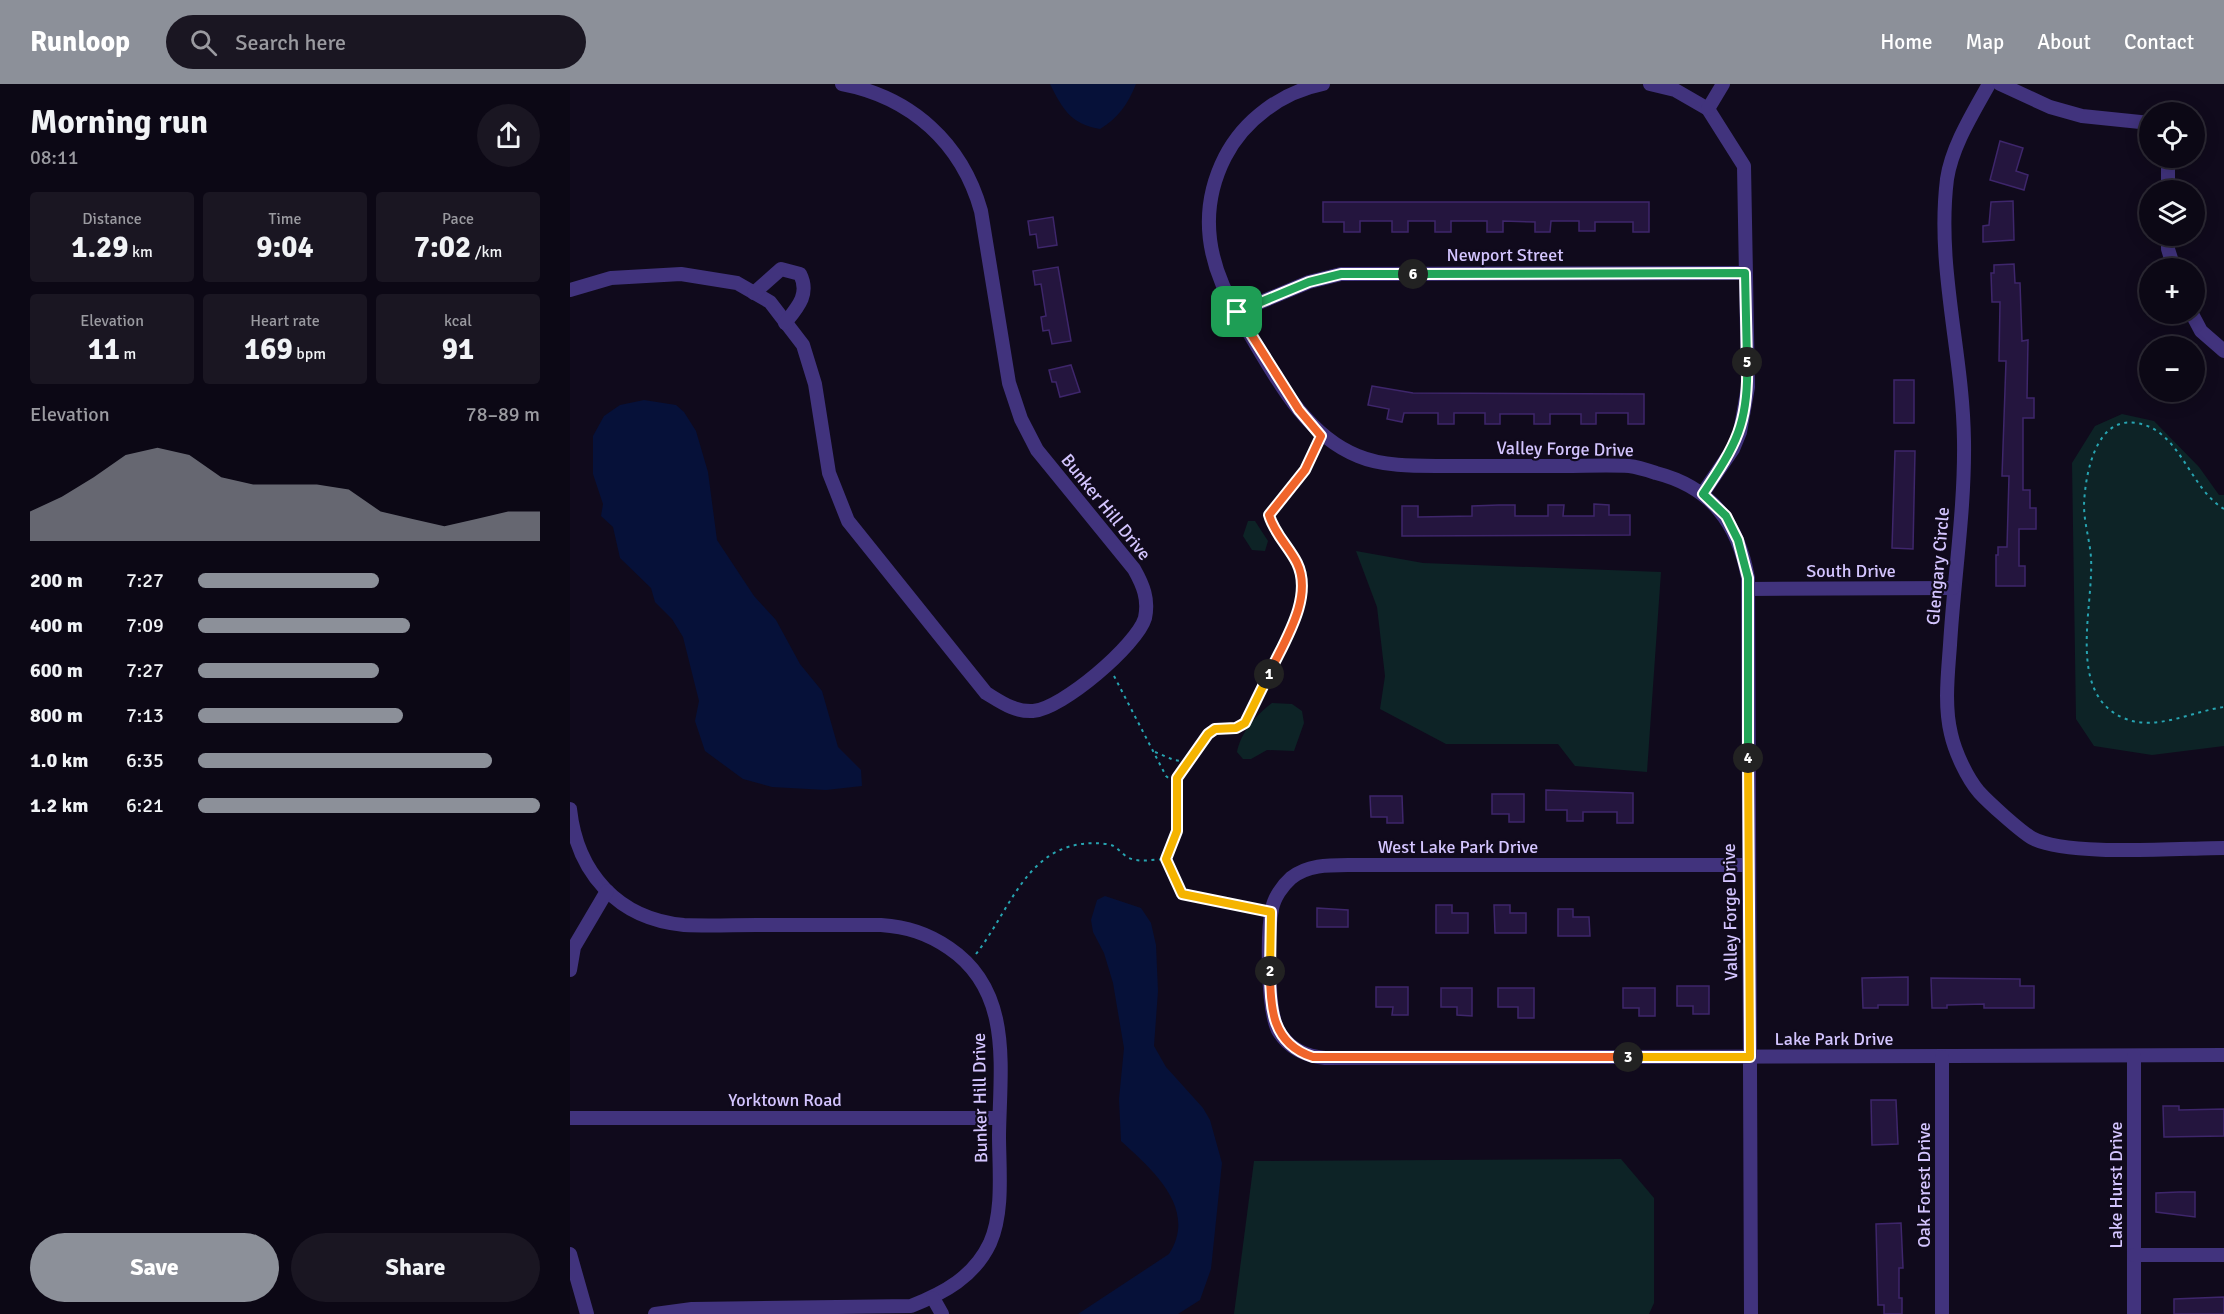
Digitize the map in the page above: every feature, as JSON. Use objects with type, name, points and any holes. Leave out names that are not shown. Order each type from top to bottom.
[{"type":"street","name":"Bunker Hill Drive","points":[[570,290],[611,278],[681,274],[737,284],[770,302],[803,345],[815,384],[829,473],[848,520],[986,693],[1011,708],[1034,711],[1065,697],[1132,640],[1141,626],[1146,608],[1144,589],[1134,569],[1037,450],[1021,419],[1009,382],[985,230],[969,177],[937,132],[909,109],[864,88],[842,84]]},
{"type":"street","name":"Valley Forge Drive","points":[[1323,84],[1290,95],[1258,116],[1232,145],[1215,179],[1208,216],[1210,252],[1218,276],[1237,312],[1299,410],[1321,436],[1358,457],[1411,466],[1631,466],[1671,477],[1703,494],[1726,516],[1738,540],[1745,563],[1748,589],[1751,1314]]},
{"type":"street","points":[[1650,84],[1675,90],[1708,109],[1744,166],[1748,387],[1740,432],[1733,449],[1703,494]]},
{"type":"street","points":[[1708,109],[1723,84]]},
{"type":"street","name":"Glengary Circle","points":[[1989,84],[1972,114],[1950,163],[1947,179],[1946,269],[1960,376],[1964,440],[1962,510],[1953,588],[1947,685],[1950,734],[1965,768],[1979,791],[2032,838],[2065,847],[2224,848]]},
{"type":"street","points":[[2000,84],[2050,107],[2082,116],[2139,122]]},
{"type":"street","points":[[754,293],[781,269],[800,274],[805,291],[799,306],[785,323]]},
{"type":"street","name":"Newport Street","points":[[1237,312],[1309,282],[1341,274],[1745,273]]},
{"type":"street","points":[[2197,324],[2201,331],[2224,351]]},
{"type":"street","name":"South Drive","points":[[1748,589],[1953,588]]},
{"type":"street","name":"Bunker Hill Drive","points":[[570,809],[572,829],[589,870],[617,903],[644,916],[683,924],[902,927],[930,935],[969,962],[983,980],[992,1001],[999,1036],[998,1209],[990,1243],[966,1278],[933,1298],[911,1306],[692,1309],[655,1314]]},
{"type":"street","name":"West Lake Park Drive","points":[[1270,991],[1271,912],[1276,898],[1290,879],[1318,866],[1748,865]]},
{"type":"street","points":[[570,970],[574,947],[607,891]]},
{"type":"street","name":"Lake Park Drive","points":[[1270,991],[1274,1019],[1284,1039],[1302,1053],[1325,1058],[2224,1055]]},
{"type":"street","name":"Lake Hurst Drive","points":[[2134,1056],[2134,1314]]},
{"type":"street","name":"Oak Forest Drive","points":[[1942,1057],[1942,1314]]},
{"type":"street","name":"Yorktown Road","points":[[570,1118],[999,1118]]},
{"type":"street","points":[[570,1254],[586,1314]]},
{"type":"street","points":[[2134,1255],[2224,1255]]},
{"type":"street","points":[[933,1298],[942,1314]]},
{"type":"path","points":[[2224,509],[2207,495],[2161,434],[2146,425],[2129,422],[2113,427],[2105,434],[2090,462],[2084,506],[2091,557],[2087,658],[2097,694],[2114,713],[2138,722],[2151,723],[2224,707]]},
{"type":"path","points":[[1271,912],[1182,894],[1166,859],[1177,831],[1179,814],[1175,784],[1208,734],[1215,729],[1236,728],[1245,723],[1299,607],[1301,577],[1298,566],[1269,515],[1305,470],[1321,436]]},
{"type":"path","points":[[1107,663],[1166,776],[1175,784]]},
{"type":"path","points":[[1155,752],[1174,760],[1189,762]]},
{"type":"path","points":[[969,962],[993,932],[1024,878],[1044,858],[1059,850],[1082,844],[1110,844],[1137,861],[1166,859]]},
{"type":"green space","points":[[2122,414],[2154,421],[2199,467],[2219,495],[2224,495],[2224,746],[2152,755],[2094,746],[2076,719],[2072,463],[2095,426]]},
{"type":"green space","points":[[1248,521],[1255,521],[1268,541],[1265,551],[1252,550],[1243,536]]},
{"type":"green space","points":[[1356,551],[1423,563],[1661,572],[1647,772],[1575,766],[1558,744],[1446,744],[1380,709],[1385,676],[1377,607]]},
{"type":"green space","points":[[1272,703],[1292,704],[1302,711],[1304,723],[1294,751],[1267,750],[1251,759],[1243,759],[1237,752],[1242,738],[1260,713]]},
{"type":"green space","points":[[1621,1159],[1654,1198],[1654,1303],[1649,1314],[1234,1314],[1254,1161]]},
{"type":"water","points":[[1050,84],[1136,84],[1122,110],[1100,129],[1082,124],[1069,114]]},
{"type":"water","points":[[644,400],[676,405],[684,412],[696,431],[708,472],[717,540],[754,596],[776,620],[800,664],[822,691],[838,747],[861,770],[862,786],[826,790],[772,787],[743,779],[705,751],[695,721],[699,701],[683,637],[672,619],[655,602],[651,588],[620,558],[613,527],[601,516],[603,504],[593,474],[593,436],[604,416],[620,405]]},
{"type":"water","points":[[1105,896],[1141,908],[1151,923],[1156,945],[1158,991],[1154,1046],[1166,1067],[1203,1108],[1210,1120],[1222,1163],[1211,1269],[1200,1300],[1178,1314],[1078,1314],[1169,1254],[1177,1237],[1178,1221],[1175,1206],[1168,1192],[1158,1178],[1121,1141],[1119,1099],[1124,1048],[1113,983],[1104,953],[1093,932],[1091,920],[1097,900]]},
{"type":"building","points":[[2000,141],[2023,148],[2016,171],[2028,175],[2024,190],[1990,180]]},
{"type":"building","points":[[2013,201],[2014,240],[1983,242],[1983,226],[1989,225],[1991,202]]},
{"type":"building","points":[[1323,202],[1649,202],[1649,232],[1633,232],[1633,222],[1595,222],[1595,231],[1579,231],[1579,221],[1551,221],[1550,232],[1535,232],[1535,222],[1503,221],[1503,232],[1487,232],[1487,221],[1451,221],[1451,232],[1435,232],[1435,221],[1408,221],[1408,232],[1392,232],[1392,221],[1360,221],[1360,232],[1344,232],[1344,222],[1323,222]]},
{"type":"building","points":[[1053,217],[1057,245],[1038,248],[1036,234],[1030,235],[1028,221]]},
{"type":"building","points":[[2014,264],[2015,283],[2020,283],[2022,341],[2028,340],[2027,398],[2034,398],[2034,418],[2023,418],[2023,490],[2030,490],[2030,508],[2036,508],[2036,529],[2019,529],[2019,566],[2025,566],[2025,586],[1996,586],[1998,547],[2007,547],[2009,476],[2002,476],[2006,361],[1999,361],[2000,302],[1992,302],[1991,273],[1994,273],[1994,265]]},
{"type":"building","points":[[1058,267],[1071,341],[1052,344],[1049,330],[1043,331],[1041,317],[1046,316],[1041,284],[1035,285],[1033,271]]},
{"type":"building","points":[[1071,365],[1080,392],[1060,397],[1056,382],[1052,382],[1049,370]]},
{"type":"building","points":[[1894,380],[1914,380],[1914,423],[1894,423]]},
{"type":"building","points":[[1372,386],[1413,393],[1644,394],[1644,424],[1628,424],[1628,413],[1596,413],[1596,424],[1581,424],[1581,414],[1550,414],[1550,424],[1534,424],[1534,414],[1500,414],[1500,424],[1485,424],[1485,413],[1454,413],[1454,424],[1438,424],[1438,413],[1404,413],[1402,422],[1387,419],[1389,409],[1368,405]]},
{"type":"building","points":[[1895,451],[1915,451],[1913,549],[1892,548]]},
{"type":"building","points":[[1594,504],[1609,505],[1609,515],[1630,515],[1630,535],[1402,536],[1402,506],[1418,506],[1418,517],[1472,516],[1472,506],[1499,505],[1515,505],[1515,516],[1548,516],[1548,505],[1564,505],[1563,516],[1594,516]]},
{"type":"building","points":[[1546,790],[1633,793],[1633,823],[1617,823],[1617,812],[1583,812],[1583,821],[1567,821],[1567,810],[1546,810]]},
{"type":"building","points":[[1492,794],[1524,794],[1524,822],[1509,822],[1509,814],[1492,814]]},
{"type":"building","points":[[1370,796],[1402,796],[1403,823],[1387,823],[1387,817],[1371,817]]},
{"type":"building","points":[[1436,905],[1452,905],[1452,913],[1468,913],[1468,933],[1436,933]]},
{"type":"building","points":[[1494,905],[1510,905],[1510,913],[1526,913],[1526,933],[1495,933]]},
{"type":"building","points":[[1317,908],[1348,910],[1348,927],[1317,927]]},
{"type":"building","points":[[1558,909],[1573,909],[1573,917],[1589,917],[1590,936],[1558,936]]},
{"type":"building","points":[[1908,977],[1908,1005],[1878,1005],[1878,1008],[1863,1008],[1862,978]]},
{"type":"building","points":[[1931,978],[2020,979],[2020,986],[2034,986],[2034,1008],[1984,1008],[1984,1004],[1947,1005],[1947,1008],[1932,1008]]},
{"type":"building","points":[[1677,986],[1709,986],[1709,1014],[1693,1014],[1693,1006],[1677,1006]]},
{"type":"building","points":[[1376,987],[1408,987],[1408,1015],[1392,1015],[1393,1007],[1376,1007]]},
{"type":"building","points":[[1441,988],[1472,988],[1472,1016],[1457,1015],[1457,1007],[1441,1007]]},
{"type":"building","points":[[1498,988],[1534,988],[1534,1018],[1518,1018],[1518,1007],[1498,1007]]},
{"type":"building","points":[[1623,988],[1655,988],[1655,1016],[1639,1016],[1639,1008],[1623,1008]]},
{"type":"building","points":[[1871,1100],[1896,1100],[1898,1144],[1872,1145]]},
{"type":"building","points":[[2163,1106],[2179,1106],[2179,1110],[2224,1109],[2224,1136],[2164,1137]]},
{"type":"building","points":[[2195,1192],[2195,1217],[2156,1212],[2156,1193]]},
{"type":"building","points":[[1901,1223],[1903,1268],[1899,1268],[1899,1298],[1902,1298],[1902,1314],[1884,1314],[1884,1305],[1878,1305],[1876,1224]]},
{"type":"building","points":[[2224,1297],[2224,1314],[2174,1314],[2174,1299]]},
{"type":"route","points":[[1745,273],[1748,387],[1740,432],[1733,449],[1703,494],[1726,516],[1738,540],[1748,578],[1750,1057],[1313,1057],[1292,1047],[1278,1030],[1274,1019],[1270,991],[1271,912],[1193,898],[1179,891],[1166,859],[1177,831],[1179,814],[1175,784],[1208,734],[1215,729],[1236,728],[1245,723],[1299,607],[1301,577],[1298,566],[1271,523],[1269,515],[1273,506],[1311,462],[1321,436],[1299,410],[1237,312],[1309,282],[1341,274],[1745,273]]}]
